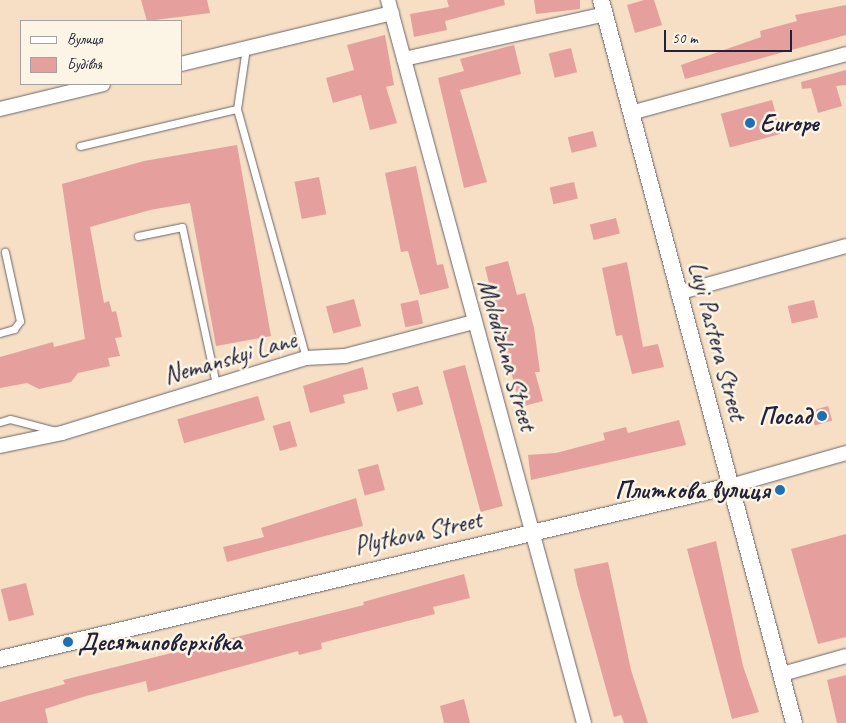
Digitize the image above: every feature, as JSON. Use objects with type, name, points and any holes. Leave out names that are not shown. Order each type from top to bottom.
[{"type":"street","points":[[182,64],[246,48],[390,7]]},
{"type":"street","name":"Molodizhna Street","points":[[390,7],[474,322],[535,533],[584,723]]},
{"type":"street","points":[[404,59],[603,7]]},
{"type":"street","name":"Luyi Pastera Street","points":[[603,7],[794,723]]},
{"type":"street","points":[[631,113],[846,54]]},
{"type":"street","points":[[0,110],[99,85]]},
{"type":"street","points":[[678,293],[846,246]]},
{"type":"street","name":"Nemanskyi Lane","points":[[0,446],[62,433],[216,384],[306,358],[345,356],[474,322]]},
{"type":"street","name":"Plytkova Street","points":[[0,659],[730,486],[846,453]]},
{"type":"street","points":[[782,674],[846,656]]},
{"type":"lane","points":[[246,48],[237,109],[306,358]]},
{"type":"lane","points":[[80,146],[237,109]]},
{"type":"lane","points":[[138,236],[182,227],[216,384]]},
{"type":"lane","points":[[0,333],[14,329],[20,321],[4,252]]},
{"type":"lane","points":[[0,422],[10,420],[62,433]]},
{"type":"building","points":[[141,0],[207,0],[210,13],[155,20],[147,20]]},
{"type":"building","points":[[447,0],[504,0],[505,5],[445,21],[447,30],[414,37],[410,14],[449,7]]},
{"type":"building","points":[[534,0],[580,0],[580,9],[536,14]]},
{"type":"building","points":[[644,0],[654,0],[662,25],[635,33],[627,5]]},
{"type":"building","points":[[846,5],[846,35],[685,79],[681,65],[761,37],[760,31],[797,21],[795,15]]},
{"type":"building","points":[[385,35],[394,85],[386,87],[397,123],[370,130],[361,95],[333,103],[326,78],[354,70],[347,45]]},
{"type":"building","points":[[514,45],[521,74],[460,90],[487,182],[464,188],[438,78],[464,71],[460,59]]},
{"type":"building","points":[[571,48],[577,72],[555,78],[549,54]]},
{"type":"building","points":[[846,70],[846,85],[836,86],[842,106],[818,113],[811,88],[802,89],[801,82]]},
{"type":"building","name":"Europe","points":[[772,100],[781,134],[730,148],[721,114]]},
{"type":"building","points":[[593,131],[597,147],[572,153],[568,137]]},
{"type":"building","points":[[237,145],[271,336],[216,346],[190,203],[150,210],[90,227],[104,303],[109,301],[112,312],[116,311],[122,337],[115,338],[120,356],[108,358],[110,366],[78,373],[71,382],[39,389],[27,383],[0,388],[0,357],[53,342],[54,347],[85,339],[62,184],[144,161]]},
{"type":"building","points":[[416,166],[437,265],[443,264],[449,288],[420,295],[408,251],[401,252],[385,173]]},
{"type":"building","points":[[319,177],[326,214],[302,219],[294,182]]},
{"type":"building","points":[[574,182],[578,199],[553,204],[550,188]]},
{"type":"building","points":[[616,218],[620,234],[594,240],[590,225]]},
{"type":"building","points":[[508,261],[517,295],[525,293],[534,328],[540,372],[535,372],[543,401],[520,407],[485,267]]},
{"type":"building","points":[[627,262],[643,347],[658,344],[664,367],[632,374],[622,335],[616,336],[602,268]]},
{"type":"building","points":[[354,299],[361,326],[333,334],[326,307]]},
{"type":"building","points":[[418,300],[423,323],[405,327],[400,304]]},
{"type":"building","points":[[814,300],[818,318],[792,324],[788,306]]},
{"type":"building","points":[[465,365],[503,506],[481,512],[443,371]]},
{"type":"building","points":[[363,367],[368,389],[343,395],[345,403],[310,413],[303,386]]},
{"type":"building","points":[[418,386],[423,404],[397,412],[392,393]]},
{"type":"building","points":[[258,396],[265,420],[184,443],[177,419]]},
{"type":"building","name":"Посад","points":[[828,406],[832,420],[815,425],[811,411]]},
{"type":"building","points":[[679,420],[686,445],[531,480],[528,455],[556,453],[605,440],[603,433],[626,427],[628,433]]},
{"type":"building","points":[[290,421],[297,446],[280,451],[273,426]]},
{"type":"building","points":[[378,464],[385,490],[365,496],[358,469]]},
{"type":"building","points":[[356,498],[363,526],[227,562],[223,547],[264,537],[261,528]]},
{"type":"building","points":[[846,534],[846,637],[818,644],[791,549]]},
{"type":"building","points":[[716,541],[743,666],[759,712],[732,719],[687,549]]},
{"type":"building","points":[[608,562],[631,670],[648,723],[624,723],[621,715],[614,717],[577,584],[574,569]]},
{"type":"building","points":[[464,574],[470,598],[433,607],[435,614],[321,643],[322,649],[299,655],[298,651],[148,692],[146,681],[86,696],[45,709],[48,723],[0,723],[0,702],[65,684],[63,680],[364,605],[363,602]]},
{"type":"building","points":[[26,583],[34,615],[9,621],[1,589]]},
{"type":"building","points":[[846,675],[846,723],[837,723],[827,680]]},
{"type":"building","points":[[464,699],[470,723],[444,723],[440,706]]},
{"type":"place","name":"Europe","points":[[750,123]]},
{"type":"place","name":"Посад","points":[[822,416]]},
{"type":"place","name":"Плиткова вулиця","points":[[780,490]]},
{"type":"place","name":"Десятиповерхівка","points":[[68,642]]}]
